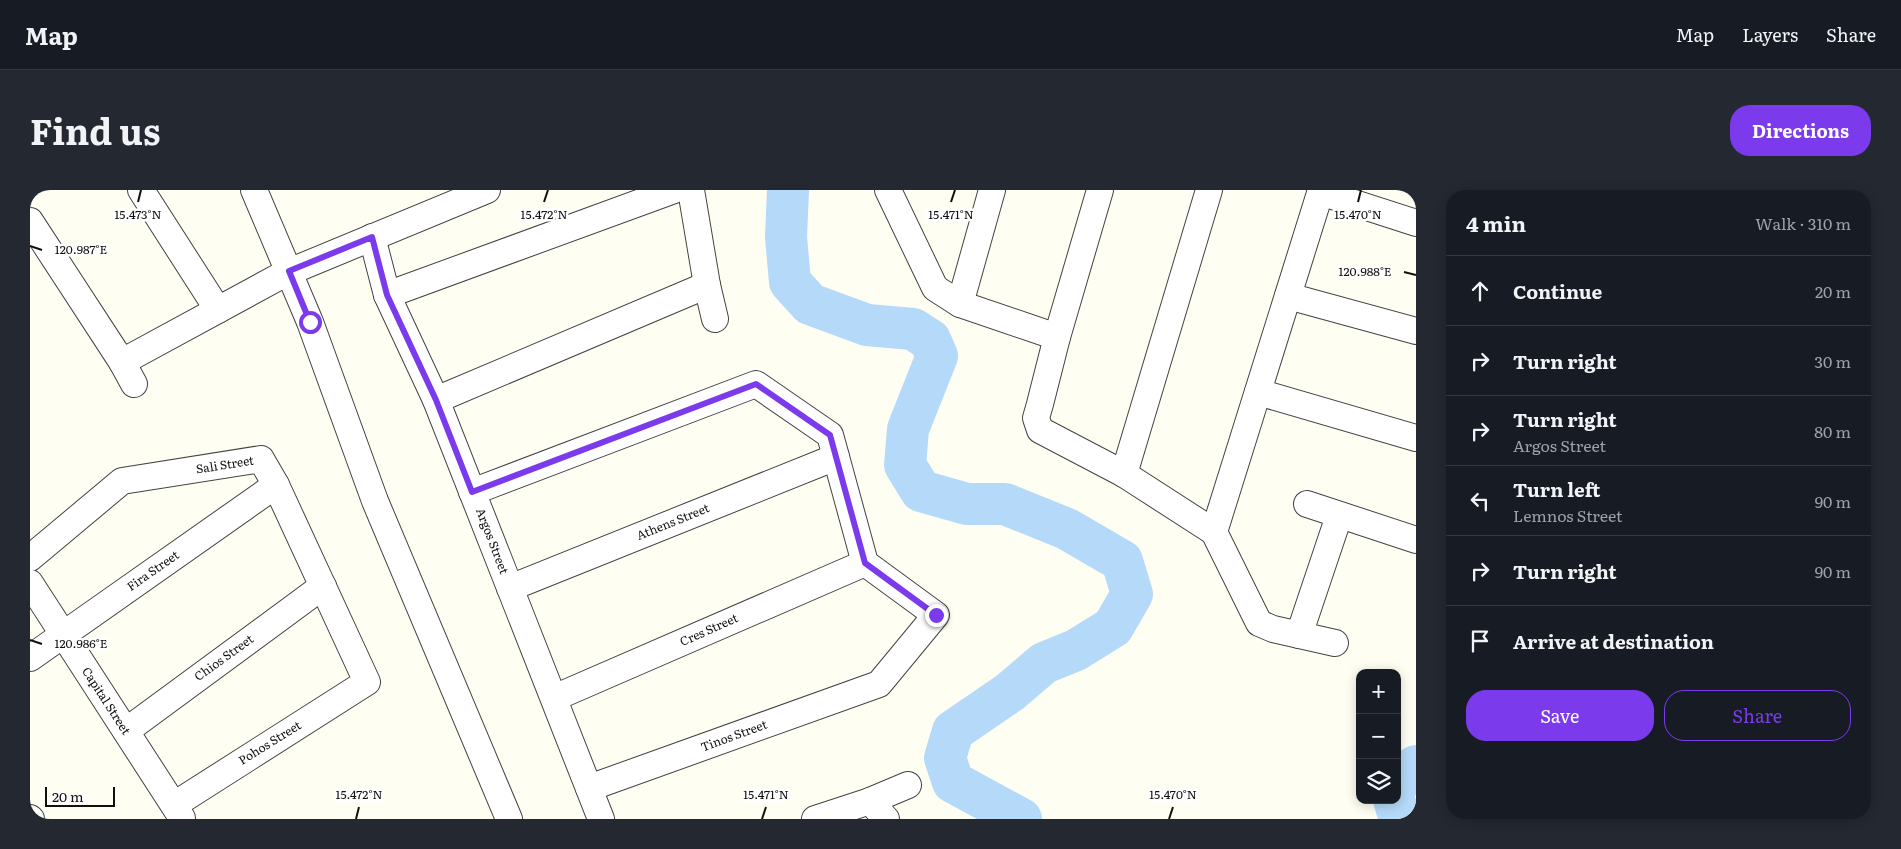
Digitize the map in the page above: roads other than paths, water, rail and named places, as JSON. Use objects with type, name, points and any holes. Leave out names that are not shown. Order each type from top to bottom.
[{"type":"street","points":[[141,190],[218,310]]},
{"type":"street","points":[[254,190],[310,322],[375,501],[509,819]]},
{"type":"street","points":[[30,221],[128,373],[218,310],[289,271],[488,190]]},
{"type":"street","points":[[387,295],[674,190]]},
{"type":"street","points":[[691,190],[707,285],[715,319]]},
{"type":"street","points":[[888,190],[935,288],[960,304],[1057,337]]},
{"type":"street","points":[[960,304],[992,190]]},
{"type":"street","points":[[1100,190],[1057,337],[1036,418],[1040,430],[1124,474],[1214,532],[1259,623],[1273,629],[1335,642]]},
{"type":"street","points":[[1124,474],[1209,190]]},
{"type":"street","points":[[1214,532],[1320,191],[1416,223]]},
{"type":"street","name":"Argos Street","points":[[372,237],[387,295],[436,400],[601,819]]},
{"type":"street","points":[[436,400],[707,285]]},
{"type":"street","points":[[1288,296],[1416,331]]},
{"type":"street","points":[[472,492],[756,384],[830,435],[865,563]]},
{"type":"street","points":[[1258,392],[1416,438]]},
{"type":"street","name":"Athens Street","points":[[510,588],[836,457]]},
{"type":"street","name":"Sali Street","points":[[30,558],[122,481],[261,459],[276,485],[367,682]]},
{"type":"street","name":"Fira Street","points":[[30,658],[276,485]]},
{"type":"street","points":[[1308,504],[1339,516],[1416,540]]},
{"type":"street","points":[[1299,635],[1339,516]]},
{"type":"street","name":"Tinos Street","points":[[589,788],[879,684],[936,615],[865,563]]},
{"type":"street","name":"Cres Street","points":[[554,698],[865,563]]},
{"type":"street","name":"Capital Street","points":[[30,583],[178,812]]},
{"type":"street","name":"Chios Street","points":[[126,731],[322,586]]},
{"type":"street","name":"Pohos Street","points":[[178,812],[367,682]]},
{"type":"street","points":[[815,819],[878,810],[908,784]]},
{"type":"waterway","points":[[788,190],[786,237],[790,282],[810,304],[867,325],[913,329],[930,340],[937,356],[908,429],[905,465],[921,491],[967,504],[1005,504],[1067,529],[1122,561],[1132,594],[1113,627],[1076,650],[1044,663],[1010,692],[953,731],[945,758],[953,782],[1021,819]]},
{"type":"waterway","points":[[1401,779],[1407,771],[1416,766]]},
{"type":"waterway","points":[[1395,804],[1400,819]]}]
